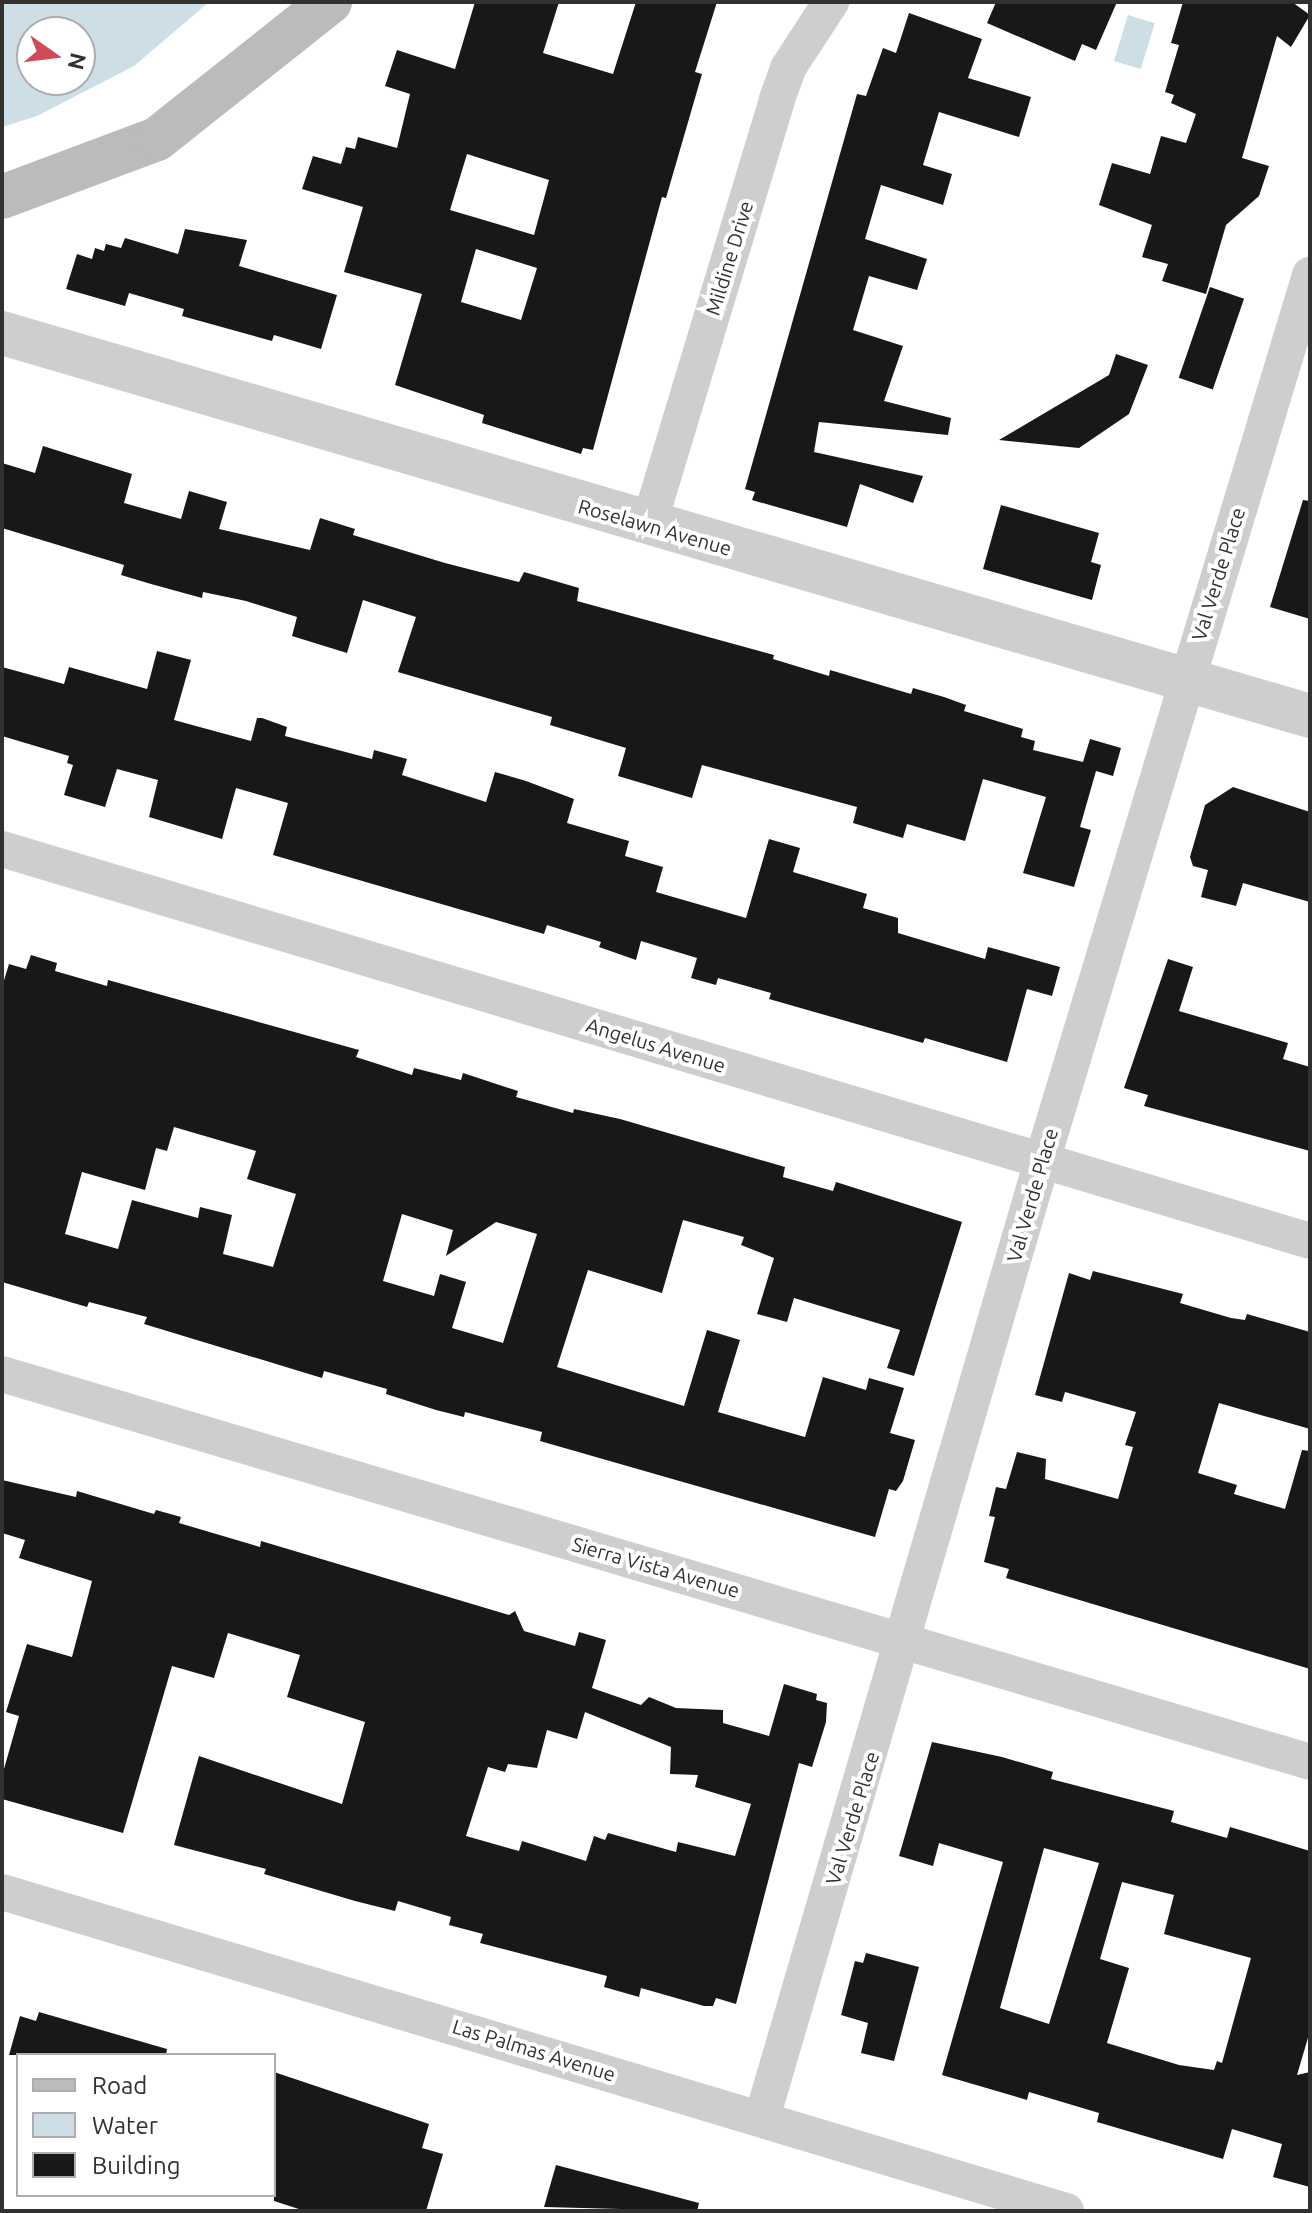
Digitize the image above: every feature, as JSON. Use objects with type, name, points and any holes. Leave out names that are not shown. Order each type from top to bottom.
[{"type":"main road","points":[[2,197],[157,139],[330,2]]},
{"type":"street","name":"Mildine Drive","points":[[649,524],[777,99],[788,68],[831,2]]},
{"type":"street","name":"Val Verde Place","points":[[762,2118],[905,1640],[1042,1161],[1310,275]]},
{"type":"street","name":"Roselawn Avenue","points":[[2,333],[1185,682],[1310,716]]},
{"type":"street","name":"Angelus Avenue","points":[[2,849],[1310,1241]]},
{"type":"street","name":"Sierra Vista Avenue","points":[[2,1374],[1310,1762]]},
{"type":"street","name":"Las Palmas Avenue","points":[[2,1892],[1066,2211]]},
{"type":"water","points":[[2,2],[209,2],[134,66],[96,86],[96,16],[16,16],[16,96],[76,96],[37,116],[2,127]]},
{"type":"water","points":[[1128,15],[1155,23],[1141,69],[1114,61]]},
{"type":"building","points":[[475,2],[559,2],[543,53],[613,74],[636,2],[717,2],[695,72],[702,74],[666,198],[662,197],[593,450],[583,448],[581,454],[482,423],[484,415],[395,385],[422,294],[344,272],[363,207],[302,189],[313,156],[341,164],[346,147],[355,149],[358,137],[397,148],[410,94],[385,86],[397,50],[455,69]],"holes":[[[467,154],[549,180],[534,235],[450,210]],[[476,249],[537,268],[521,320],[461,302]]]},
{"type":"building","points":[[996,2],[1117,2],[1096,50],[1082,44],[1075,61],[987,23]]},
{"type":"building","points":[[1183,2],[1292,2],[1310,15],[1291,47],[1277,36],[1242,158],[1269,166],[1259,196],[1226,225],[1206,294],[1162,281],[1168,264],[1142,257],[1152,225],[1099,205],[1112,163],[1150,174],[1161,136],[1186,143],[1196,114],[1171,103],[1174,95],[1165,92],[1179,45],[1171,43]]},
{"type":"building","points":[[909,13],[982,39],[968,78],[1031,97],[1019,137],[939,112],[923,165],[952,174],[943,205],[881,185],[865,239],[927,259],[917,290],[869,276],[853,330],[903,346],[884,401],[951,418],[948,435],[819,422],[814,452],[923,476],[913,503],[860,484],[847,527],[752,500],[755,492],[745,489],[857,94],[866,96],[883,48],[896,53]]},
{"type":"building","points":[[185,229],[247,240],[239,266],[337,295],[321,349],[274,335],[272,341],[182,316],[184,309],[129,293],[125,306],[66,289],[77,254],[92,259],[95,248],[104,251],[106,244],[121,248],[125,238],[178,254]]},
{"type":"building","points":[[1210,287],[1244,299],[1213,389],[1179,378]]},
{"type":"building","points":[[1116,354],[1148,365],[1129,414],[1079,448],[999,440],[1109,375]]},
{"type":"building","points":[[43,446],[132,474],[124,503],[181,519],[189,491],[227,502],[219,529],[310,550],[320,518],[355,529],[353,535],[445,563],[519,582],[524,572],[579,588],[577,601],[774,655],[773,659],[829,676],[830,670],[911,694],[913,688],[944,697],[966,705],[964,711],[1023,729],[1021,737],[1035,741],[1033,750],[1083,762],[1090,739],[1121,748],[1113,776],[1096,771],[1080,827],[1091,830],[1074,887],[1023,873],[1046,797],[983,779],[965,841],[907,824],[903,838],[853,823],[857,807],[702,765],[692,798],[618,776],[626,748],[550,725],[552,717],[398,672],[416,617],[363,600],[347,653],[292,636],[297,617],[246,601],[203,592],[202,598],[121,575],[124,565],[2,528],[2,463],[35,473]]},
{"type":"building","points":[[1303,500],[1310,501],[1310,619],[1270,607]]},
{"type":"building","points":[[1001,505],[1099,533],[1091,562],[1101,565],[1092,600],[983,569]]},
{"type":"building","points":[[157,651],[191,660],[174,720],[251,741],[257,718],[262,718],[287,727],[285,736],[372,759],[374,750],[407,759],[402,775],[486,802],[495,772],[526,781],[574,799],[567,823],[629,841],[625,856],[663,867],[656,892],[746,918],[769,839],[800,848],[793,872],[867,894],[863,908],[898,918],[898,933],[985,959],[988,947],[1060,967],[1052,996],[1027,989],[1007,1062],[925,1038],[923,1043],[769,999],[771,993],[718,978],[716,985],[691,978],[697,958],[641,941],[636,960],[599,947],[601,942],[547,925],[544,934],[273,855],[288,803],[236,788],[222,839],[149,817],[158,780],[117,769],[105,807],[64,795],[73,765],[67,763],[69,756],[2,736],[2,667],[64,684],[69,667],[147,689]]},
{"type":"building","points":[[1233,787],[1310,812],[1310,902],[1243,883],[1236,906],[1201,897],[1208,870],[1193,866],[1190,857],[1205,805]]},
{"type":"building","points":[[31,955],[57,963],[55,971],[107,986],[108,980],[359,1050],[356,1057],[412,1075],[414,1068],[461,1080],[463,1073],[518,1091],[516,1097],[573,1113],[574,1109],[620,1119],[785,1167],[783,1177],[833,1191],[836,1182],[962,1222],[914,1376],[887,1368],[900,1330],[794,1298],[787,1322],[757,1314],[774,1258],[741,1245],[744,1237],[683,1220],[662,1293],[588,1270],[557,1367],[684,1406],[707,1330],[740,1340],[718,1412],[805,1437],[823,1377],[866,1390],[869,1378],[904,1388],[890,1433],[915,1440],[903,1481],[896,1491],[889,1489],[875,1537],[540,1441],[542,1432],[465,1412],[464,1417],[436,1410],[386,1394],[387,1389],[324,1371],[322,1378],[144,1324],[147,1317],[89,1302],[87,1307],[2,1282],[2,987],[9,964],[26,969]],"holes":[[[174,1127],[256,1151],[247,1179],[296,1194],[273,1267],[223,1254],[232,1215],[200,1207],[198,1218],[132,1200],[118,1249],[65,1234],[82,1172],[145,1190],[156,1148],[167,1151]],[[402,1214],[453,1230],[446,1256],[496,1222],[537,1234],[503,1343],[452,1328],[466,1282],[440,1274],[434,1296],[383,1281]]]},
{"type":"building","points":[[1168,959],[1193,967],[1179,1011],[1288,1043],[1283,1059],[1310,1067],[1310,1151],[1144,1106],[1148,1095],[1124,1088]]},
{"type":"building","points":[[1093,1271],[1183,1294],[1180,1303],[1231,1318],[1245,1320],[1247,1314],[1310,1332],[1310,1429],[1219,1403],[1198,1473],[1237,1485],[1234,1494],[1285,1509],[1302,1450],[1310,1451],[1310,1669],[1006,1578],[1009,1569],[984,1562],[995,1517],[989,1516],[996,1487],[1006,1489],[1017,1452],[1046,1459],[1045,1479],[1118,1499],[1133,1447],[1125,1445],[1136,1412],[1065,1392],[1062,1402],[1035,1395],[1069,1273],[1090,1280]]},
{"type":"building","points":[[2,1480],[76,1497],[77,1491],[154,1514],[156,1510],[181,1517],[179,1523],[260,1547],[261,1541],[509,1615],[515,1611],[524,1631],[575,1646],[579,1632],[606,1640],[592,1688],[641,1705],[649,1697],[676,1708],[723,1710],[723,1723],[769,1736],[784,1684],[817,1694],[816,1700],[827,1703],[826,1722],[812,1767],[799,1763],[736,2004],[716,1998],[713,2006],[704,2006],[641,1988],[639,1997],[604,1987],[607,1976],[480,1943],[483,1934],[449,1925],[451,1917],[398,1901],[395,1911],[355,1901],[264,1874],[266,1869],[174,1845],[199,1756],[342,1804],[365,1722],[287,1697],[300,1655],[228,1633],[214,1678],[172,1666],[123,1833],[2,1799],[2,1776],[19,1716],[6,1712],[27,1644],[72,1657],[92,1581],[19,1558],[25,1540],[2,1533]],"holes":[[[585,1712],[671,1747],[670,1774],[698,1775],[695,1787],[751,1804],[735,1856],[678,1842],[676,1852],[608,1833],[605,1840],[594,1836],[586,1861],[522,1841],[519,1851],[466,1836],[488,1767],[505,1772],[508,1764],[537,1768],[547,1730],[577,1739]]]},
{"type":"building","points":[[932,1742],[1002,1757],[1053,1772],[1051,1779],[1174,1811],[1171,1822],[1227,1838],[1230,1827],[1310,1851],[1310,2031],[1297,2075],[1310,2072],[1310,2187],[1273,2177],[1282,2144],[1232,2129],[1223,2159],[1097,2122],[1099,2113],[1029,2092],[1027,2100],[942,2075],[1003,1862],[939,1843],[933,1866],[899,1856]],"holes":[[[1044,1848],[1099,1863],[1049,2024],[1000,2008]],[[1122,1882],[1174,1895],[1164,1934],[1251,1958],[1222,2063],[1217,2061],[1214,2070],[1179,2065],[1107,2043],[1129,1968],[1100,1959]]]},
{"type":"building","points":[[866,1953],[919,1967],[894,2061],[861,2053],[868,2023],[841,2015],[855,1961],[863,1963]]},
{"type":"building","points":[[39,2012],[167,2049],[166,2053],[9,2055],[20,2016],[36,2021]]},
{"type":"building","points":[[276,2073],[429,2124],[422,2148],[443,2154],[426,2211],[305,2211],[274,2201]]},
{"type":"building","points":[[556,2165],[699,2203],[697,2211],[544,2207]]}]
